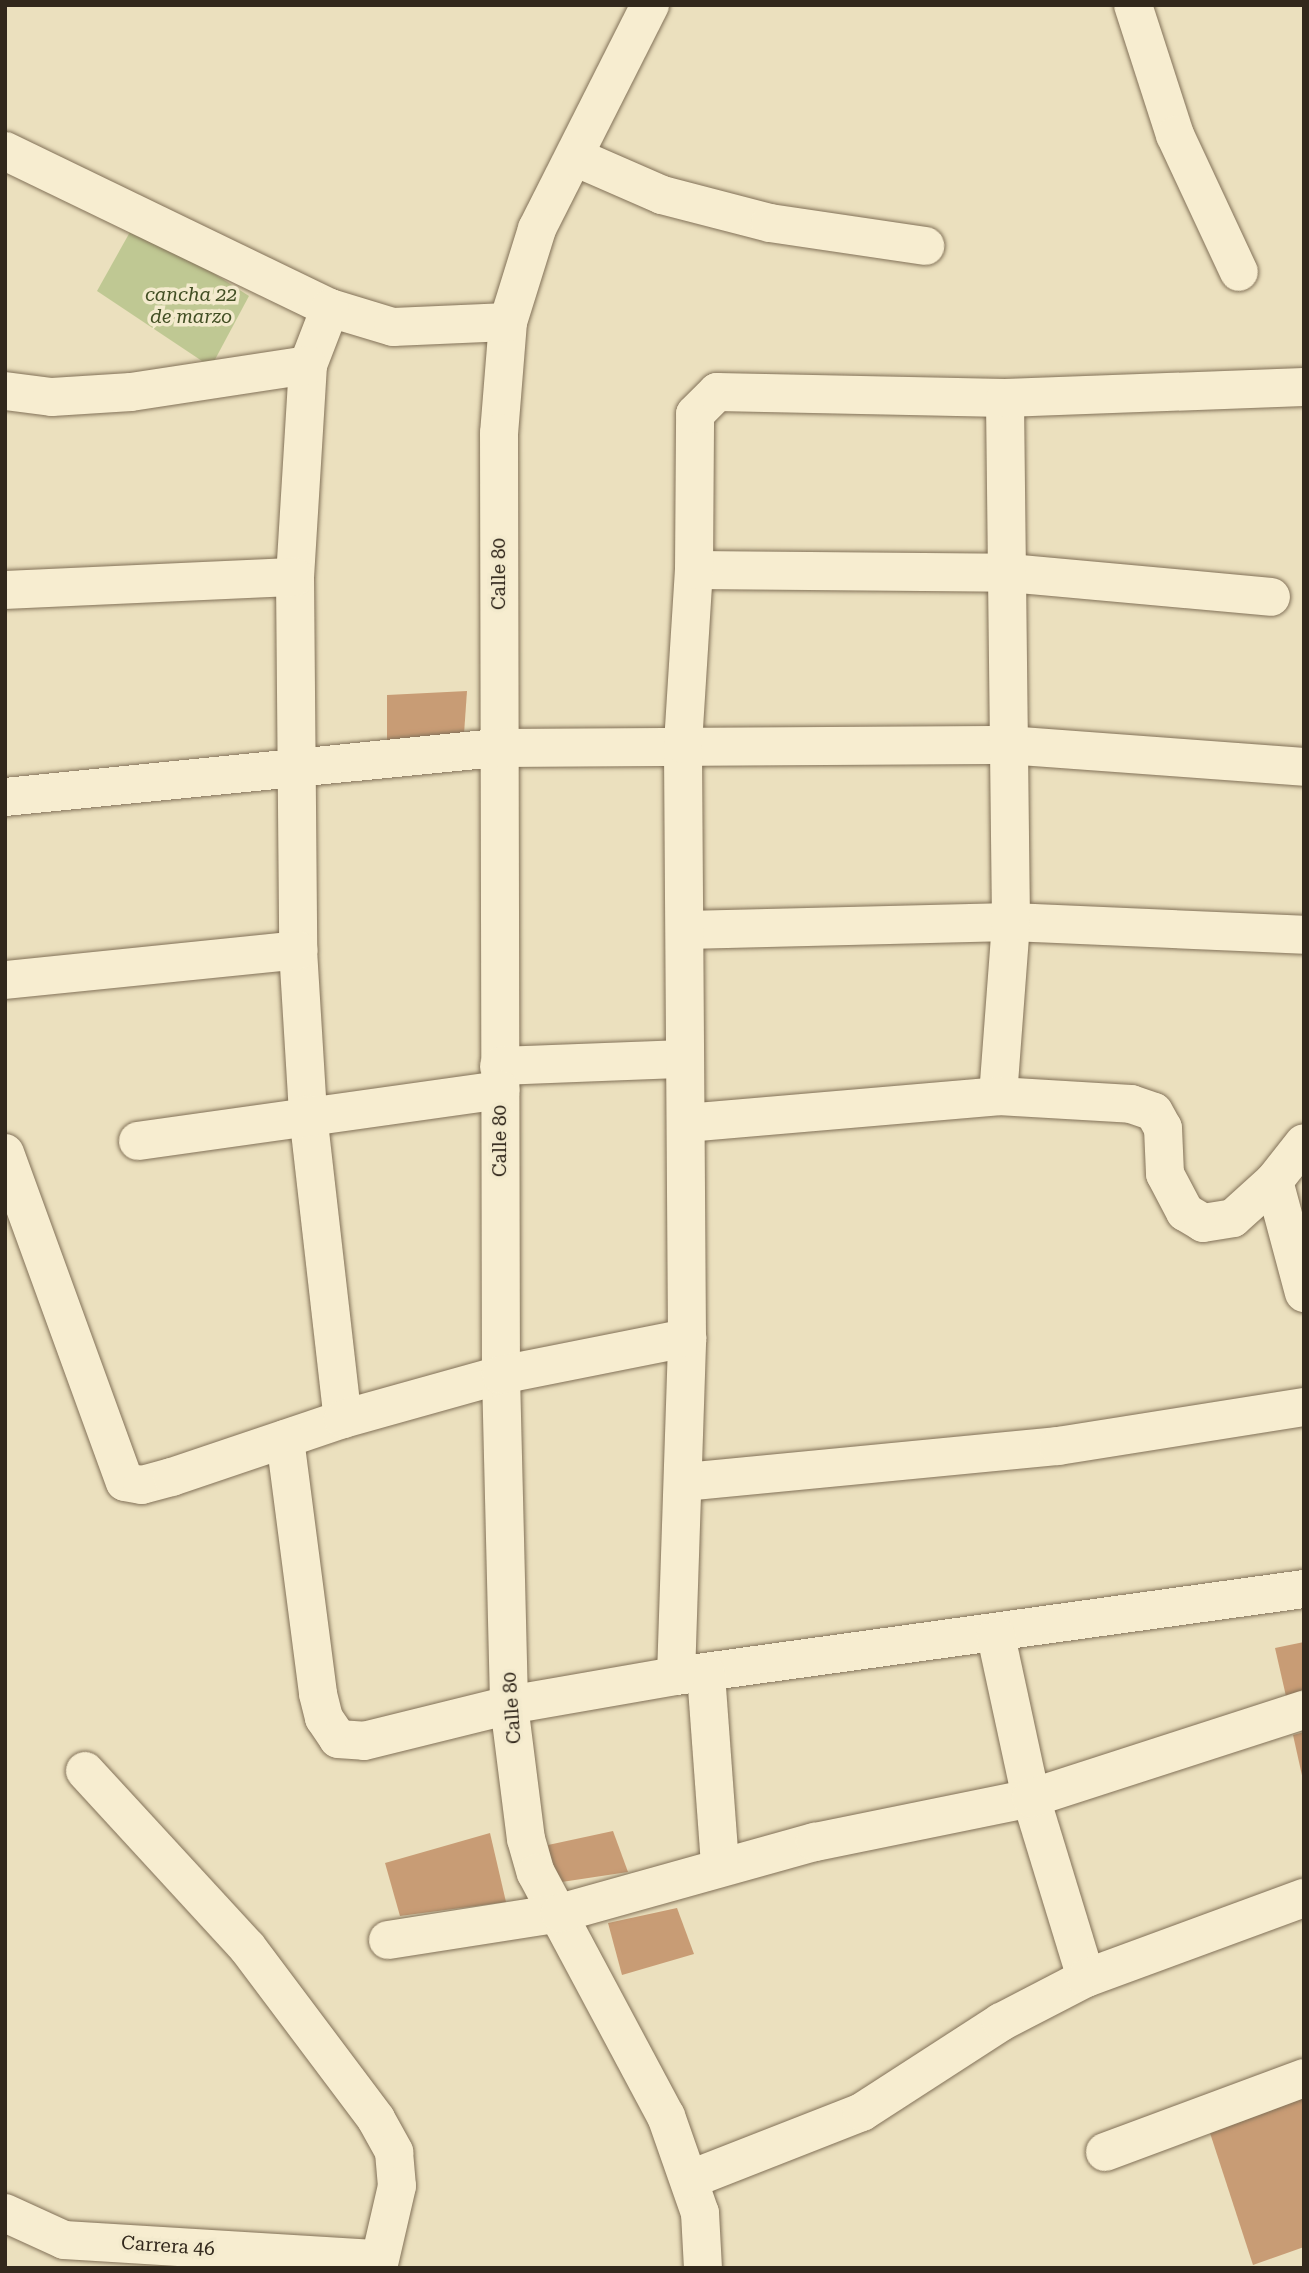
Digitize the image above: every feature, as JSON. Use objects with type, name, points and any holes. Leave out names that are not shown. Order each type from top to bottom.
[{"type":"street","name":"Calle 80","points":[[650,5],[537,229],[508,322],[499,433],[501,1375],[509,1705],[526,1839],[536,1873],[560,1913],[666,2116],[691,2179],[703,2268]]},
{"type":"street","points":[[1133,5],[1175,135],[1239,272]]},
{"type":"street","points":[[5,150],[330,308],[393,327],[508,322]]},
{"type":"street","points":[[575,157],[662,195],[770,223],[925,246]]},
{"type":"street","points":[[330,308],[308,365],[295,577],[301,766],[298,950],[308,1114],[343,1419]]},
{"type":"street","points":[[5,391],[52,397],[131,392],[308,365]]},
{"type":"street","points":[[720,1866],[691,1675],[684,1482],[687,1123],[684,744],[694,570],[695,414],[717,392],[1005,398],[1304,387]]},
{"type":"street","points":[[998,1096],[1011,922],[1005,398]]},
{"type":"street","points":[[694,570],[1009,573],[1272,597]]},
{"type":"street","points":[[5,590],[295,577]]},
{"type":"street","points":[[5,797],[499,748],[684,744],[1007,745],[1304,767]]},
{"type":"street","points":[[686,930],[1011,922],[1304,935]]},
{"type":"street","points":[[5,980],[298,950]]},
{"type":"street","points":[[138,1141],[308,1114],[499,1078],[685,1059]]},
{"type":"street","points":[[687,1123],[998,1096],[1130,1104],[1154,1112],[1163,1128],[1165,1174],[1185,1212],[1203,1223],[1233,1218],[1274,1181],[1304,1143]]},
{"type":"street","points":[[5,1153],[125,1482],[142,1485],[343,1419],[501,1375],[687,1338]]},
{"type":"street","points":[[1274,1181],[1301,1272]]},
{"type":"street","points":[[684,1482],[1058,1446],[1304,1407]]},
{"type":"street","points":[[285,1440],[318,1694],[324,1717],[338,1739],[364,1741],[509,1705],[691,1675],[996,1636],[1304,1589]]},
{"type":"street","points":[[996,1636],[1031,1798],[1086,1978]]},
{"type":"street","points":[[388,1940],[560,1913],[720,1866],[1031,1798],[1304,1710]]},
{"type":"street","points":[[85,1771],[247,1947],[376,2119],[394,2152],[397,2186],[378,2263]]},
{"type":"street","points":[[691,2179],[862,2112],[1001,2022],[1086,1978],[1304,1898]]},
{"type":"street","points":[[1105,2152],[1304,2078]]},
{"type":"street","name":"Carrera 46","points":[[5,2213],[64,2254],[378,2263]]},
{"type":"green space","name":"cancha 22 de marzo","points":[[135,223],[249,296],[211,367],[97,291]]},
{"type":"building","points":[[467,691],[464,734],[387,741],[387,695]]},
{"type":"building","points":[[1304,1642],[1304,1700],[1288,1705],[1275,1648]]},
{"type":"building","points":[[1304,1732],[1304,1780],[1303,1780],[1293,1735]]},
{"type":"building","points":[[613,1831],[628,1872],[555,1883],[548,1845]]},
{"type":"building","points":[[490,1833],[506,1902],[400,1916],[385,1863]]},
{"type":"building","points":[[677,1908],[694,1954],[622,1975],[608,1923]]},
{"type":"building","points":[[1304,2098],[1304,2247],[1253,2265],[1210,2133]]}]
